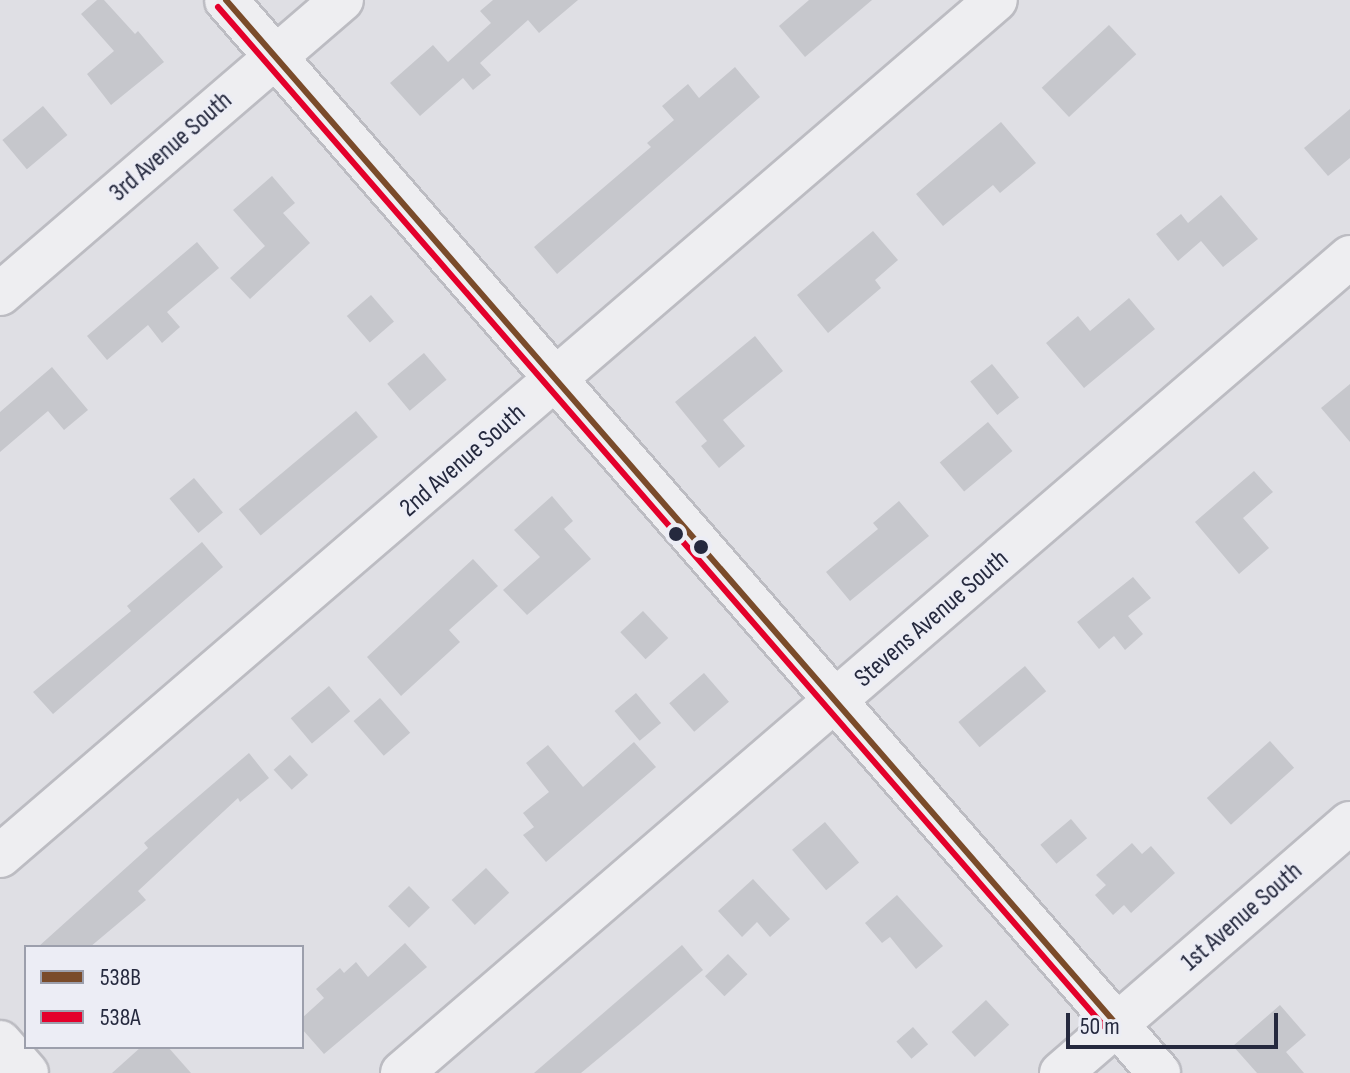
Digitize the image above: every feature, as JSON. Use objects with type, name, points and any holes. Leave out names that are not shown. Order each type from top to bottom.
[{"type":"street","points":[[226,0],[1159,1073]]},
{"type":"street","name":"3rd Avenue South","points":[[0,294],[342,0]]},
{"type":"street","name":"2nd Avenue South","points":[[0,856],[557,381],[996,0]]},
{"type":"street","name":"Stevens Avenue South","points":[[402,1073],[1350,257]]},
{"type":"street","name":"1st Avenue South","points":[[1061,1073],[1350,823]]},
{"type":"street","points":[[0,1042],[27,1073]]},
{"type":"building","points":[[97,0],[104,0],[135,34],[138,31],[164,62],[111,105],[87,74],[114,51],[81,14]]},
{"type":"building","points":[[493,0],[578,0],[539,33],[528,20],[480,63],[491,75],[473,90],[463,78],[420,116],[390,83],[433,45],[448,62],[491,23],[480,11]]},
{"type":"building","points":[[809,0],[872,0],[805,57],[779,26]]},
{"type":"building","points":[[1109,25],[1136,54],[1069,117],[1042,88]]},
{"type":"building","points":[[735,67],[760,97],[557,274],[534,247],[651,147],[647,143],[674,120],[662,106],[688,84],[699,98]]},
{"type":"building","points":[[43,106],[67,135],[27,169],[2,140]]},
{"type":"building","points":[[1350,109],[1350,158],[1328,176],[1304,148]]},
{"type":"building","points":[[1001,122],[1036,163],[1000,193],[993,185],[943,226],[916,194]]},
{"type":"building","points":[[272,176],[295,203],[283,213],[310,243],[250,299],[230,278],[265,246],[233,210]]},
{"type":"building","points":[[1221,195],[1258,239],[1223,267],[1201,241],[1178,261],[1156,234],[1181,214],[1188,223]]},
{"type":"building","points":[[873,231],[898,260],[875,280],[881,288],[828,333],[797,295]]},
{"type":"building","points":[[197,242],[219,268],[167,312],[180,327],[162,343],[148,325],[107,360],[87,336]]},
{"type":"building","points":[[371,295],[394,321],[370,342],[347,316]]},
{"type":"building","points":[[1129,298],[1155,329],[1084,388],[1046,343],[1078,316],[1090,331]]},
{"type":"building","points":[[755,336],[783,371],[723,420],[745,446],[719,468],[701,446],[707,441],[675,402]]},
{"type":"building","points":[[424,353],[446,380],[410,411],[387,384]]},
{"type":"building","points":[[992,364],[1019,397],[997,415],[970,382]]},
{"type":"building","points":[[52,367],[88,410],[64,430],[48,411],[0,452],[0,412]]},
{"type":"building","points":[[1350,384],[1350,442],[1321,408]]},
{"type":"building","points":[[356,411],[378,437],[261,535],[239,509]]},
{"type":"building","points":[[988,422],[1012,451],[964,492],[940,462]]},
{"type":"building","points":[[1254,471],[1273,492],[1243,518],[1269,548],[1239,574],[1195,522]]},
{"type":"building","points":[[194,478],[223,512],[198,533],[169,499]]},
{"type":"building","points":[[552,496],[573,521],[564,529],[591,559],[527,615],[503,590],[540,557],[514,530]]},
{"type":"building","points":[[899,501],[929,536],[850,601],[826,572],[878,529],[873,523]]},
{"type":"building","points":[[202,542],[223,567],[53,714],[33,692],[131,611],[127,606]]},
{"type":"building","points":[[473,559],[498,586],[449,630],[460,642],[401,696],[367,657]]},
{"type":"building","points":[[1133,577],[1151,598],[1128,616],[1143,634],[1125,650],[1114,636],[1099,649],[1077,622]]},
{"type":"building","points":[[643,611],[668,638],[646,659],[620,632]]},
{"type":"building","points":[[1025,666],[1046,691],[980,747],[958,722]]},
{"type":"building","points":[[704,673],[729,702],[694,732],[669,703]]},
{"type":"building","points":[[329,686],[350,711],[312,743],[291,718]]},
{"type":"building","points":[[636,693],[661,723],[640,741],[615,711]]},
{"type":"building","points":[[380,698],[410,733],[384,756],[354,721]]},
{"type":"building","points":[[1270,741],[1294,768],[1231,825],[1207,798]]},
{"type":"building","points":[[634,742],[656,767],[546,862],[523,835],[534,827],[523,813],[549,792],[526,763],[548,745],[583,787]]},
{"type":"building","points":[[249,753],[269,778],[240,802],[238,798],[138,891],[146,900],[92,945],[40,945],[148,848],[144,843]]},
{"type":"building","points":[[290,755],[308,775],[292,790],[274,770]]},
{"type":"building","points":[[1071,819],[1087,838],[1056,864],[1040,845]]},
{"type":"building","points":[[825,822],[859,863],[826,890],[792,850]]},
{"type":"building","points":[[1132,843],[1142,854],[1151,846],[1175,873],[1131,913],[1124,905],[1113,915],[1095,895],[1106,885],[1096,875]]},
{"type":"building","points":[[486,868],[509,893],[475,925],[452,900]]},
{"type":"building","points":[[753,879],[790,919],[770,937],[757,922],[742,937],[718,911]]},
{"type":"building","points":[[409,886],[430,908],[409,928],[388,906]]},
{"type":"building","points":[[897,895],[943,946],[916,969],[890,937],[882,943],[865,923]]},
{"type":"building","points":[[405,943],[427,967],[324,1054],[304,1031],[304,1016],[324,998],[316,989],[340,968],[344,973],[356,962],[368,977]]},
{"type":"building","points":[[682,945],[703,970],[581,1073],[534,1073]]},
{"type":"building","points":[[728,954],[747,974],[724,996],[705,976]]},
{"type":"building","points":[[986,1000],[1009,1025],[975,1057],[952,1032]]},
{"type":"building","points":[[1280,1005],[1306,1035],[1286,1052],[1304,1073],[1257,1073],[1233,1046]]},
{"type":"building","points":[[913,1027],[928,1044],[911,1059],[896,1041]]},
{"type":"building","points":[[139,1049],[170,1049],[191,1073],[112,1073]]},
{"type":"transit line","name":"538B","points":[[226,0],[1117,1025]]},
{"type":"transit line","name":"538A","points":[[218,7],[1109,1032]]}]
